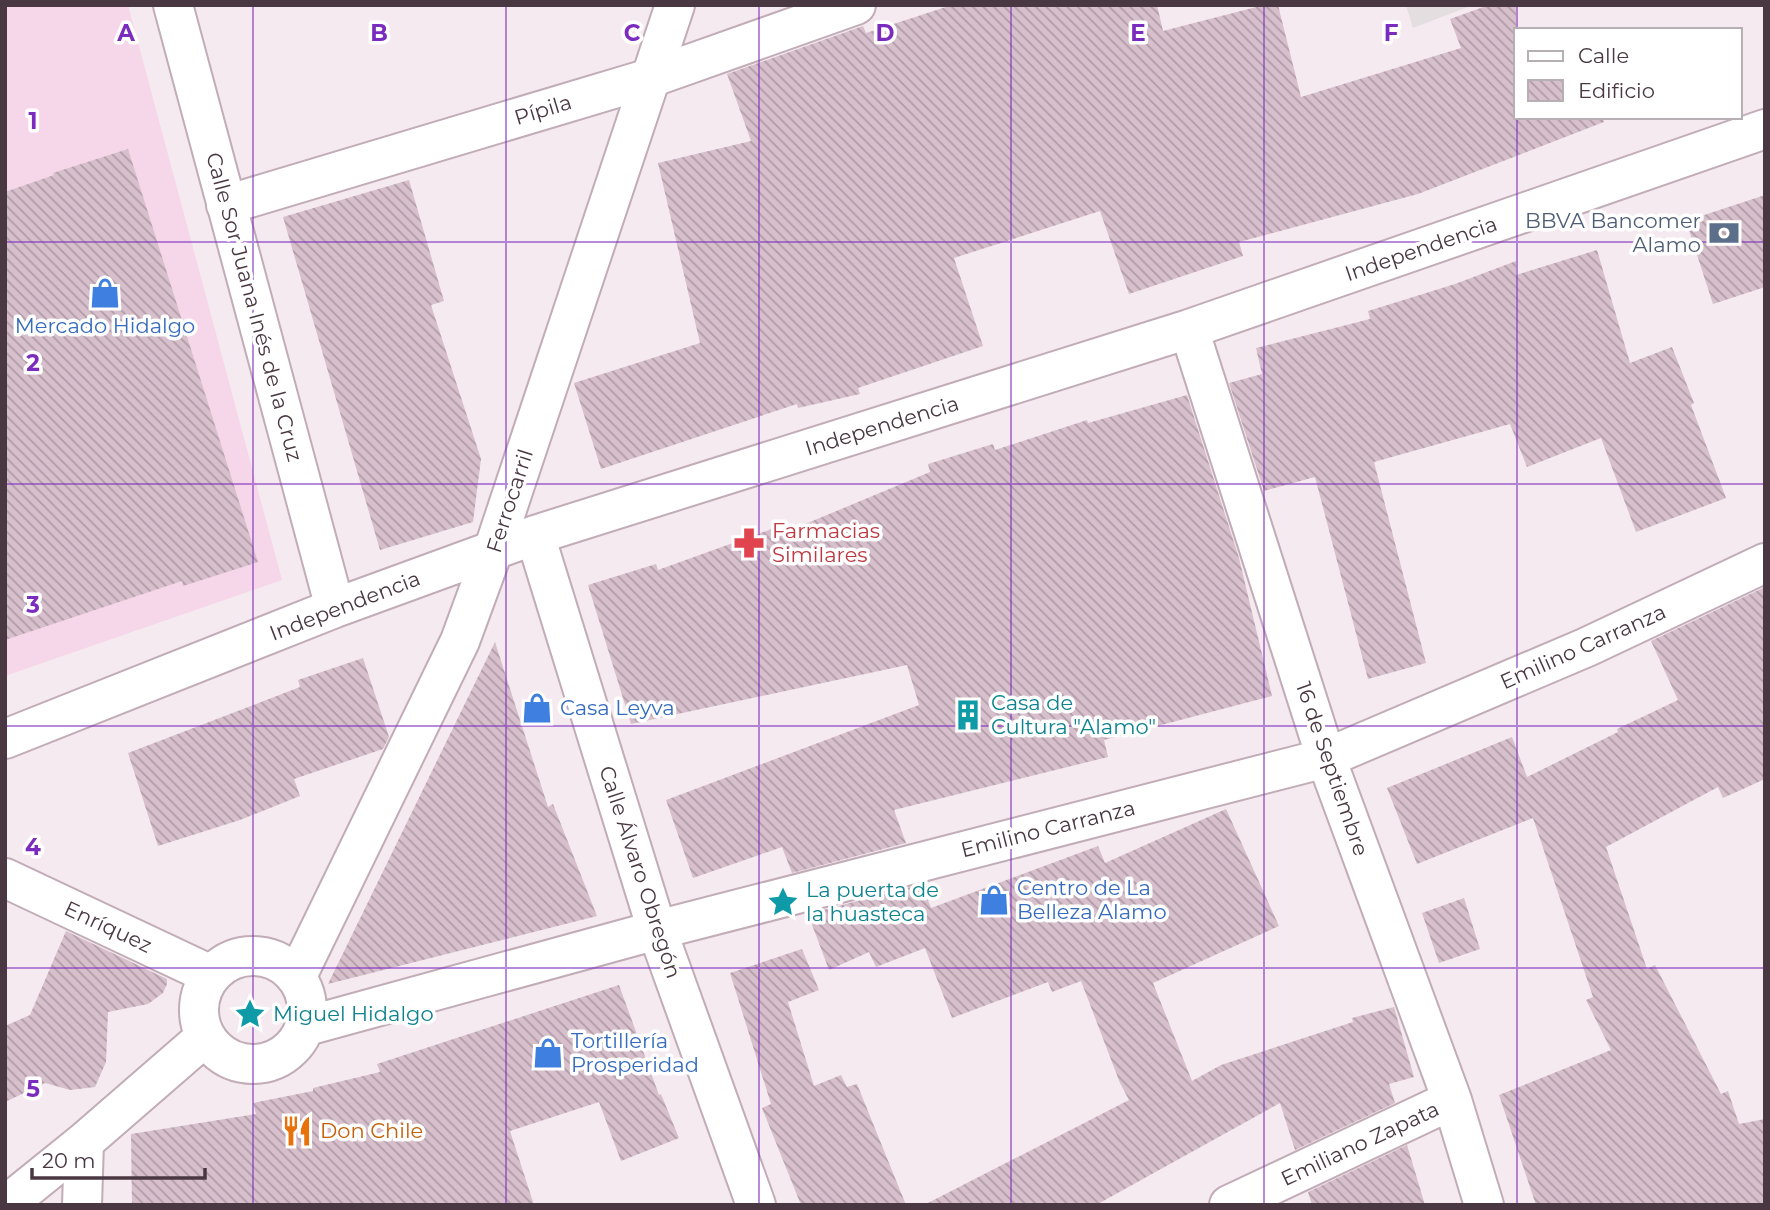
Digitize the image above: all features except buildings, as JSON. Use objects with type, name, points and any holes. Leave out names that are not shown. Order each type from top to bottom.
[{"type":"street","name":"Calle Sor Juana Inés de la Cruz","points":[[173,5],[335,608]]},
{"type":"street","name":"Ferrocarril","points":[[297,976],[460,641],[494,551],[675,5]]},
{"type":"street","name":"Pípila","points":[[226,205],[650,78],[856,5]]},
{"type":"street","name":"Independencia","points":[[5,738],[335,608],[535,535],[1189,330],[1765,129]]},
{"type":"street","name":"16 de Septiembre","points":[[1189,330],[1326,758],[1452,1100],[1484,1205]]},
{"type":"street","name":"Calle Álvaro Obregón","points":[[535,535],[657,930],[756,1205]]},
{"type":"street","name":"Emilino Carranza","points":[[307,1026],[657,930],[1326,758],[1587,647],[1765,563]]},
{"type":"street","name":"Enríquez","points":[[5,878],[211,975]]},
{"type":"street","points":[[238,957],[271,958],[297,976],[308,1000],[307,1026],[289,1052],[259,1066],[228,1060],[205,1037],[199,1017],[201,995],[211,975],[238,957]]},
{"type":"street","points":[[6,1205],[205,1037]]},
{"type":"street","name":"Emiliano Zapata","points":[[1229,1205],[1452,1100]]},
{"type":"street","points":[[82,1205],[83,1142]]},
{"type":"shaded area","name":"Mercado Hidalgo","points":[[5,5],[128,5],[282,580],[5,676]]},
{"type":"shaded area","points":[[1406,5],[1473,5],[1413,28]]},
{"type":"place","name":"BBVA Bancomer Alamo","points":[[1724,233]]},
{"type":"place","name":"Mercado Hidalgo","points":[[105,293]]},
{"type":"place","name":"Farmacias Similares","points":[[749,543]]},
{"type":"place","name":"Casa Leyva","points":[[537,708]]},
{"type":"place","name":"Casa de Cultura \"Alamo\"","points":[[968,715]]},
{"type":"place","name":"Centro de La Belleza Alamo","points":[[994,900]]},
{"type":"place","name":"La puerta de la huasteca","points":[[783,902]]},
{"type":"place","name":"Miguel Hidalgo","points":[[250,1014]]},
{"type":"place","name":"Tortillería Prosperidad","points":[[548,1053]]},
{"type":"place","name":"Don Chile","points":[[297,1131]]}]
